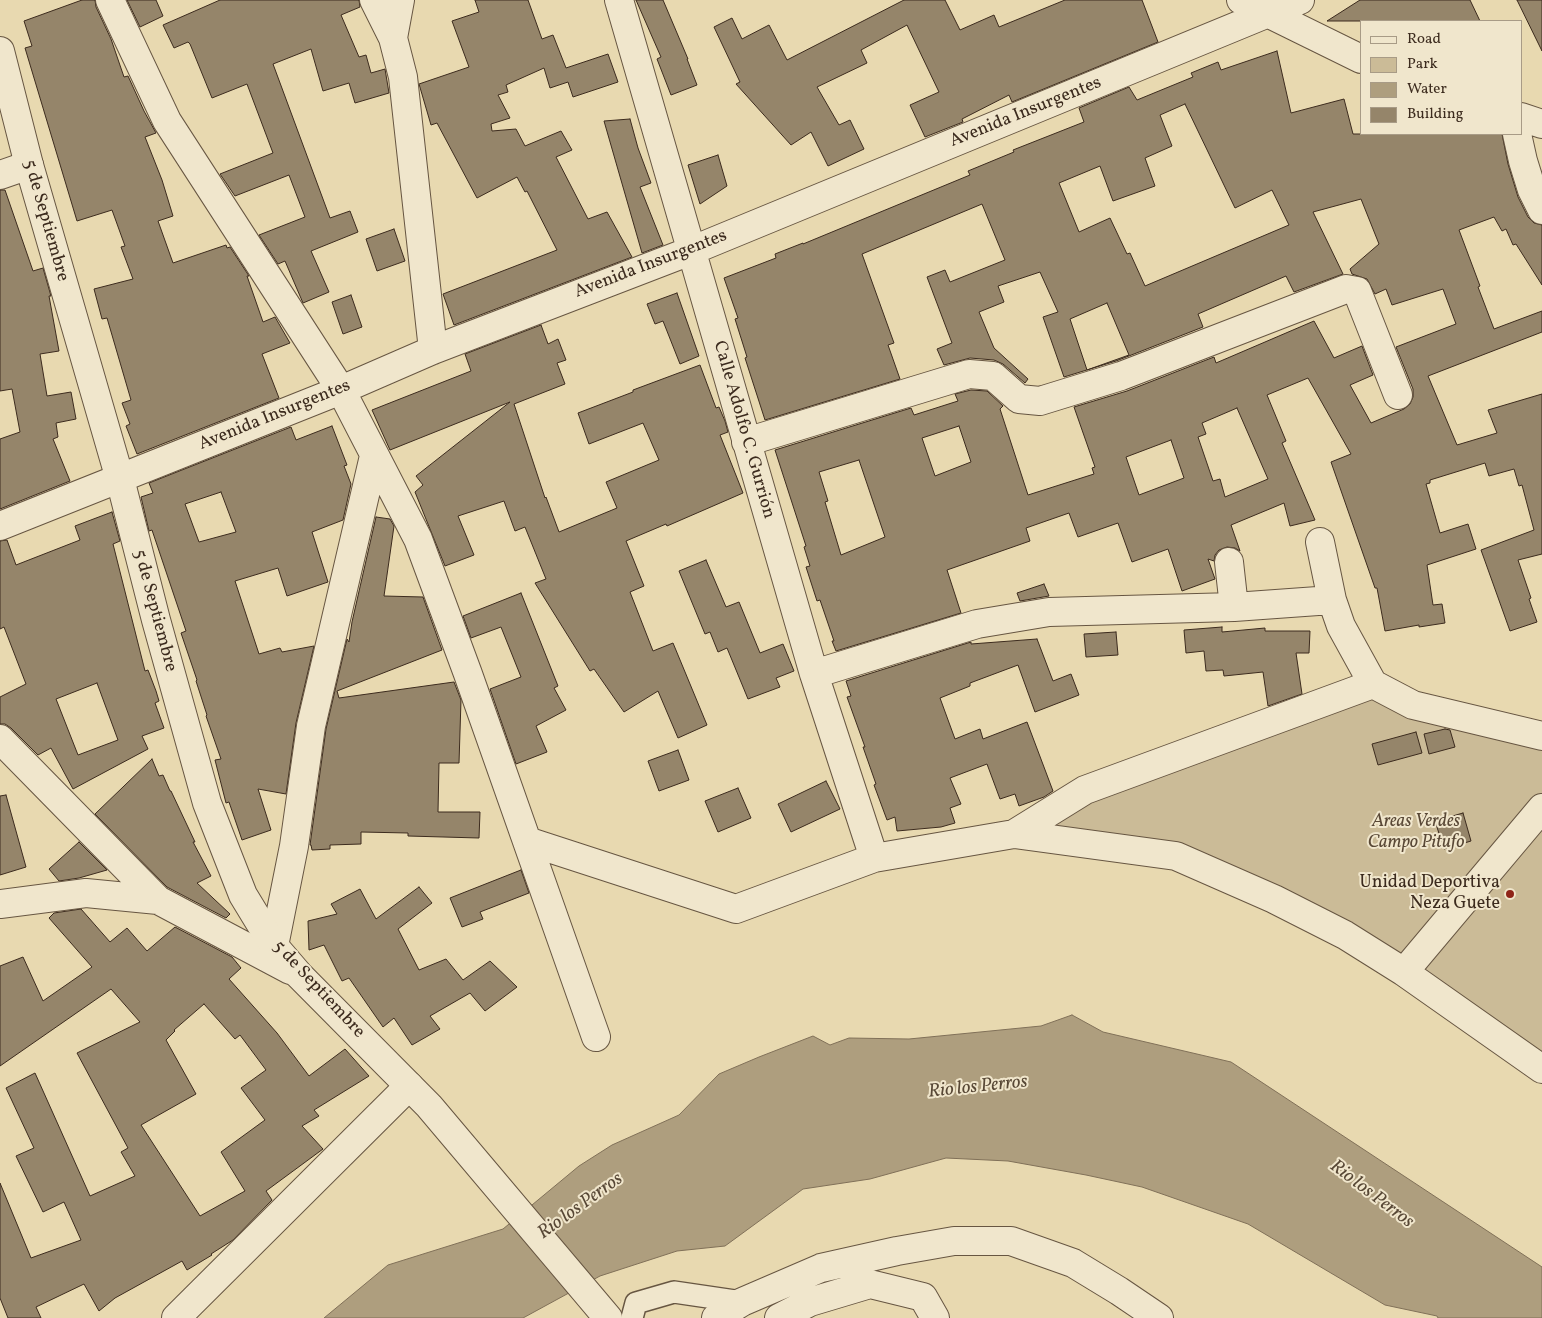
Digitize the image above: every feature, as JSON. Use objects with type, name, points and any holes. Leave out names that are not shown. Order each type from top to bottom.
[{"type":"street","points":[[110,0],[167,121],[341,390],[418,539],[468,674],[596,1037]]},
{"type":"street","points":[[374,0],[393,38],[403,77],[433,350]]},
{"type":"street","points":[[393,38],[400,0]]},
{"type":"street","name":"Calle Adolfo C. Gurrión","points":[[620,0],[814,674],[874,858]]},
{"type":"street","points":[[1241,0],[1360,58]]},
{"type":"street","name":"Avenida Insurgentes","points":[[0,526],[341,390],[433,350],[693,250],[1300,0]]},
{"type":"street","name":"5 de Septiembre","points":[[0,51],[29,165],[120,479],[156,620],[207,803],[243,895],[274,946],[299,975],[429,1106],[608,1318]]},
{"type":"street","points":[[1522,117],[1542,124]]},
{"type":"street","points":[[1518,135],[1523,161],[1532,190],[1542,210]]},
{"type":"street","points":[[0,175],[29,165]]},
{"type":"street","points":[[746,442],[969,374],[993,376],[1019,399],[1040,401],[1121,376],[1346,289],[1357,291],[1398,395]]},
{"type":"street","points":[[274,946],[294,846],[311,726],[374,456]]},
{"type":"street","points":[[1320,542],[1332,600],[1342,626],[1373,684],[1412,704],[1542,736]]},
{"type":"street","points":[[1229,562],[1234,607]]},
{"type":"street","points":[[814,674],[977,624],[1049,612],[1234,607],[1332,600]]},
{"type":"street","points":[[1014,834],[1084,790],[1373,684]]},
{"type":"street","points":[[0,739],[158,900],[299,975]]},
{"type":"street","points":[[1404,972],[1542,808]]},
{"type":"street","points":[[527,841],[736,909],[874,858],[1014,834],[1176,856],[1274,899],[1345,935],[1404,972],[1542,1069]]},
{"type":"street","points":[[0,904],[86,893],[158,900]]},
{"type":"street","points":[[176,1318],[409,1086]]},
{"type":"street","points":[[716,1318],[742,1302],[821,1268],[897,1251],[954,1241],[1011,1241],[1073,1263],[1159,1318]]},
{"type":"street","points":[[779,1318],[810,1302],[870,1284],[923,1297],[936,1318]]},
{"type":"street","points":[[632,1318],[636,1303],[674,1292],[742,1302]]},
{"type":"green space","name":"Areas Verdes Campo Pitufo","points":[[1373,684],[1542,736],[1542,1069],[1404,972],[1176,856],[1014,834]]},
{"type":"water","name":"Rio los Perros","points":[[1072,1015],[1103,1032],[1231,1062],[1542,1267],[1542,1318],[1438,1318],[1437,1316],[1385,1305],[1248,1224],[1142,1187],[1008,1161],[946,1158],[870,1179],[803,1189],[725,1246],[677,1251],[600,1276],[523,1318],[324,1318],[388,1265],[503,1229],[579,1166],[612,1145],[679,1115],[719,1074],[759,1057],[813,1036],[830,1045],[849,1038],[909,1039],[1041,1026]]},
{"type":"building","points":[[82,0],[95,0],[96,7],[111,39],[124,77],[128,76],[156,133],[145,137],[162,180],[173,216],[158,221],[173,263],[226,245],[227,248],[230,247],[249,276],[247,276],[263,322],[275,317],[290,343],[262,354],[279,398],[137,454],[126,426],[130,424],[122,403],[131,400],[107,318],[102,319],[94,289],[133,279],[121,247],[125,246],[112,210],[77,221],[25,48],[32,46],[24,21]]},
{"type":"building","points":[[127,0],[156,0],[163,16],[140,27]]},
{"type":"building","points":[[220,0],[359,0],[360,7],[341,15],[359,57],[366,55],[371,73],[385,69],[389,93],[355,103],[349,83],[323,91],[311,49],[273,64],[330,218],[350,211],[358,232],[311,251],[329,292],[303,303],[285,261],[278,264],[259,235],[305,217],[289,175],[235,196],[220,174],[273,153],[247,84],[212,98],[190,44],[188,42],[174,48],[163,25]]},
{"type":"building","points":[[475,0],[528,0],[542,39],[553,35],[566,68],[608,54],[618,82],[573,97],[568,82],[550,88],[544,68],[506,85],[508,92],[498,95],[510,118],[491,124],[492,131],[516,129],[525,146],[561,131],[572,150],[556,157],[588,219],[607,212],[632,257],[454,325],[443,294],[557,250],[527,191],[525,192],[517,177],[477,198],[437,123],[431,125],[419,84],[469,67],[452,21],[479,12]]},
{"type":"building","points":[[636,0],[663,0],[697,85],[671,95],[657,59],[661,57]]},
{"type":"building","points":[[904,0],[945,0],[960,30],[994,15],[999,27],[1065,0],[1142,0],[1158,42],[1012,102],[1009,95],[962,119],[963,122],[925,137],[910,105],[939,92],[907,25],[861,50],[867,63],[817,87],[839,125],[850,120],[864,149],[828,166],[811,132],[791,145],[736,84],[740,82],[714,27],[732,18],[742,39],[769,25],[787,60]]},
{"type":"building","points":[[1360,0],[1470,0],[1480,20],[1360,20],[1327,21]]},
{"type":"building","points":[[1517,0],[1542,0],[1542,51]]},
{"type":"building","points":[[1277,51],[1291,113],[1344,99],[1353,134],[1502,135],[1508,164],[1518,197],[1528,217],[1534,223],[1542,225],[1542,285],[1516,244],[1513,245],[1506,229],[1502,231],[1494,217],[1459,230],[1494,329],[1542,311],[1542,332],[1428,376],[1457,445],[1497,433],[1488,410],[1542,394],[1542,554],[1518,560],[1537,622],[1510,631],[1481,550],[1534,530],[1522,485],[1519,486],[1514,469],[1489,476],[1485,463],[1430,480],[1430,483],[1426,484],[1440,533],[1468,524],[1476,549],[1427,565],[1433,605],[1442,604],[1445,623],[1385,631],[1377,588],[1375,588],[1331,462],[1351,454],[1308,378],[1267,395],[1286,441],[1282,443],[1315,520],[1290,526],[1284,503],[1231,525],[1240,551],[1227,547],[1219,550],[1215,555],[1214,561],[1208,559],[1215,579],[1182,591],[1168,549],[1132,562],[1118,523],[1078,537],[1069,513],[1026,528],[1030,541],[947,570],[961,613],[836,651],[820,600],[817,601],[806,567],[810,566],[804,547],[806,546],[775,450],[911,408],[914,415],[958,401],[955,394],[971,390],[987,391],[1003,406],[1000,409],[1028,495],[1094,474],[1092,468],[1095,467],[1074,407],[1127,391],[1214,357],[1216,363],[1314,321],[1334,358],[1362,346],[1373,375],[1350,385],[1371,423],[1404,409],[1410,404],[1413,397],[1413,389],[1396,347],[1456,324],[1443,289],[1392,305],[1386,289],[1375,294],[1367,279],[1352,274],[1350,269],[1379,244],[1361,199],[1313,212],[1343,274],[1294,292],[1286,276],[1198,314],[1203,327],[1116,361],[1089,369],[1129,355],[1107,303],[1070,319],[1087,370],[1064,377],[1043,317],[1058,312],[1040,272],[998,286],[1004,302],[979,312],[994,348],[1028,379],[1025,383],[1003,364],[994,360],[970,358],[944,365],[937,349],[952,343],[927,277],[945,270],[950,282],[1005,260],[982,204],[862,254],[894,343],[888,345],[900,379],[765,420],[745,358],[747,357],[735,319],[738,318],[724,278],[776,258],[775,254],[970,175],[968,171],[1014,152],[1013,150],[1084,122],[1079,108],[1129,87],[1137,100],[1193,77],[1191,73],[1218,62],[1221,70]],"holes":[[[1185,104],[1235,208],[1272,190],[1289,225],[1145,286],[1130,253],[1127,254],[1110,218],[1079,232],[1059,183],[1100,166],[1113,201],[1155,186],[1145,158],[1172,146],[1160,115]],[[1237,408],[1268,479],[1225,497],[1220,479],[1213,481],[1198,437],[1206,434],[1202,423]],[[959,426],[971,462],[935,476],[922,438]],[[1171,440],[1184,478],[1139,495],[1126,457]],[[859,460],[885,537],[841,555],[825,502],[828,501],[819,472]]]},
{"type":"building","points":[[630,119],[651,183],[640,187],[663,245],[642,253],[604,121]]},
{"type":"building","points":[[718,155],[727,186],[700,204],[688,165]]},
{"type":"building","points":[[0,190],[5,190],[33,271],[43,268],[51,296],[49,296],[59,351],[40,354],[47,396],[71,392],[76,419],[56,423],[58,437],[53,439],[70,481],[0,509],[0,439],[20,432],[12,389],[0,391]]},
{"type":"building","points":[[394,229],[405,261],[377,271],[366,239]]},
{"type":"building","points":[[677,293],[699,356],[680,364],[663,321],[655,324],[647,304]]},
{"type":"building","points":[[351,295],[362,327],[343,334],[332,302]]},
{"type":"building","points":[[541,325],[548,344],[558,339],[566,360],[557,363],[565,384],[514,404],[545,498],[559,532],[617,508],[606,482],[659,460],[643,423],[589,444],[578,413],[700,365],[716,408],[719,407],[725,421],[728,432],[720,435],[743,493],[667,526],[666,524],[626,541],[644,586],[630,592],[653,651],[673,643],[707,725],[678,738],[658,691],[624,712],[594,669],[590,671],[535,583],[546,579],[525,527],[515,531],[504,501],[458,516],[474,555],[445,566],[415,492],[423,485],[416,476],[510,402],[390,450],[372,410],[471,371],[465,354]]},
{"type":"building","points":[[332,426],[347,465],[344,466],[351,484],[343,520],[312,532],[328,582],[287,596],[278,568],[235,581],[259,654],[280,648],[282,652],[314,646],[296,723],[286,794],[258,789],[271,830],[242,840],[229,802],[226,803],[215,760],[221,759],[181,633],[186,631],[152,530],[149,531],[141,497],[153,493],[149,483],[291,427],[296,440]],"holes":[[[221,492],[236,532],[199,542],[185,504]]]},
{"type":"building","points":[[112,512],[120,541],[113,544],[145,671],[148,670],[156,691],[159,701],[155,703],[164,728],[142,736],[148,749],[73,789],[51,748],[38,755],[11,728],[5,724],[0,724],[0,697],[26,684],[4,627],[0,629],[0,541],[7,540],[16,565],[80,540],[75,526]],"holes":[[[97,683],[118,740],[78,755],[56,699]]]},
{"type":"building","points":[[376,517],[390,519],[394,526],[384,596],[423,597],[442,650],[337,691],[339,698],[454,682],[461,700],[459,763],[439,763],[438,812],[480,812],[479,838],[408,836],[408,833],[361,832],[361,844],[330,845],[330,849],[312,850],[310,845],[326,729],[347,639],[349,642]]},
{"type":"building","points":[[706,560],[726,607],[739,602],[760,653],[783,644],[794,671],[776,678],[780,687],[748,699],[727,648],[718,652],[710,632],[705,634],[679,571]]},
{"type":"building","points":[[1044,584],[1049,596],[1020,601],[1017,593]]},
{"type":"building","points":[[521,593],[558,686],[554,688],[566,710],[536,726],[547,752],[516,764],[490,689],[521,677],[501,627],[471,638],[463,616]]},
{"type":"building","points":[[1222,627],[1222,632],[1265,628],[1265,631],[1310,631],[1309,653],[1296,653],[1302,694],[1268,706],[1263,672],[1224,676],[1223,670],[1206,671],[1204,651],[1186,653],[1184,630]]},
{"type":"building","points":[[1116,632],[1118,655],[1086,657],[1084,634]]},
{"type":"building","points":[[1037,639],[1053,681],[1071,674],[1079,695],[1035,712],[1018,665],[970,683],[970,686],[940,698],[955,739],[980,729],[983,739],[1027,722],[1053,791],[1044,797],[1019,806],[1015,794],[1000,799],[987,764],[950,778],[961,804],[950,808],[955,823],[941,827],[897,831],[895,817],[887,820],[874,785],[876,784],[863,747],[865,747],[847,697],[851,696],[846,681],[971,642],[971,644]]},
{"type":"building","points":[[1445,729],[1450,730],[1455,747],[1429,754],[1424,734]]},
{"type":"building","points":[[1416,732],[1422,753],[1378,765],[1372,744]]},
{"type":"building","points":[[678,750],[689,780],[659,791],[648,761]]},
{"type":"building","points":[[152,759],[159,776],[163,775],[195,842],[193,842],[211,876],[197,883],[230,914],[226,918],[167,887],[95,814]]},
{"type":"building","points":[[826,781],[840,809],[791,832],[778,804]]},
{"type":"building","points":[[738,788],[751,818],[718,832],[705,801]]},
{"type":"building","points":[[6,795],[26,867],[0,875],[0,796]]},
{"type":"building","points":[[1463,813],[1471,841],[1444,849],[1435,821]]},
{"type":"building","points":[[79,842],[107,870],[79,878],[59,881],[49,869]]},
{"type":"building","points":[[521,870],[529,893],[480,912],[483,919],[462,927],[450,898]]},
{"type":"building","points":[[419,887],[432,903],[398,929],[419,970],[446,959],[463,980],[490,961],[517,987],[485,1011],[470,993],[430,1016],[440,1029],[412,1045],[394,1018],[383,1027],[349,978],[342,981],[324,945],[309,950],[308,921],[337,914],[331,904],[360,889],[376,919]]},
{"type":"building","points":[[81,909],[110,942],[127,928],[147,951],[175,927],[232,957],[241,968],[229,979],[277,1033],[309,1076],[345,1049],[369,1076],[314,1110],[319,1116],[302,1126],[323,1149],[266,1191],[272,1200],[233,1240],[212,1255],[187,1270],[182,1261],[115,1298],[99,1311],[84,1284],[36,1307],[41,1318],[8,1318],[0,1298],[0,1183],[31,1258],[81,1240],[64,1202],[43,1212],[16,1156],[34,1148],[6,1088],[35,1073],[90,1196],[135,1176],[121,1152],[128,1148],[77,1053],[140,1022],[111,989],[0,1066],[0,966],[23,957],[43,1001],[92,967],[49,918],[54,913]],"holes":[[[204,1004],[235,1039],[240,1035],[266,1070],[241,1088],[265,1120],[221,1152],[245,1191],[200,1216],[141,1125],[196,1094],[166,1040],[174,1030]]]},
{"type":"place","name":"Unidad Deportiva Neza Guete","points":[[1510,894]]}]
